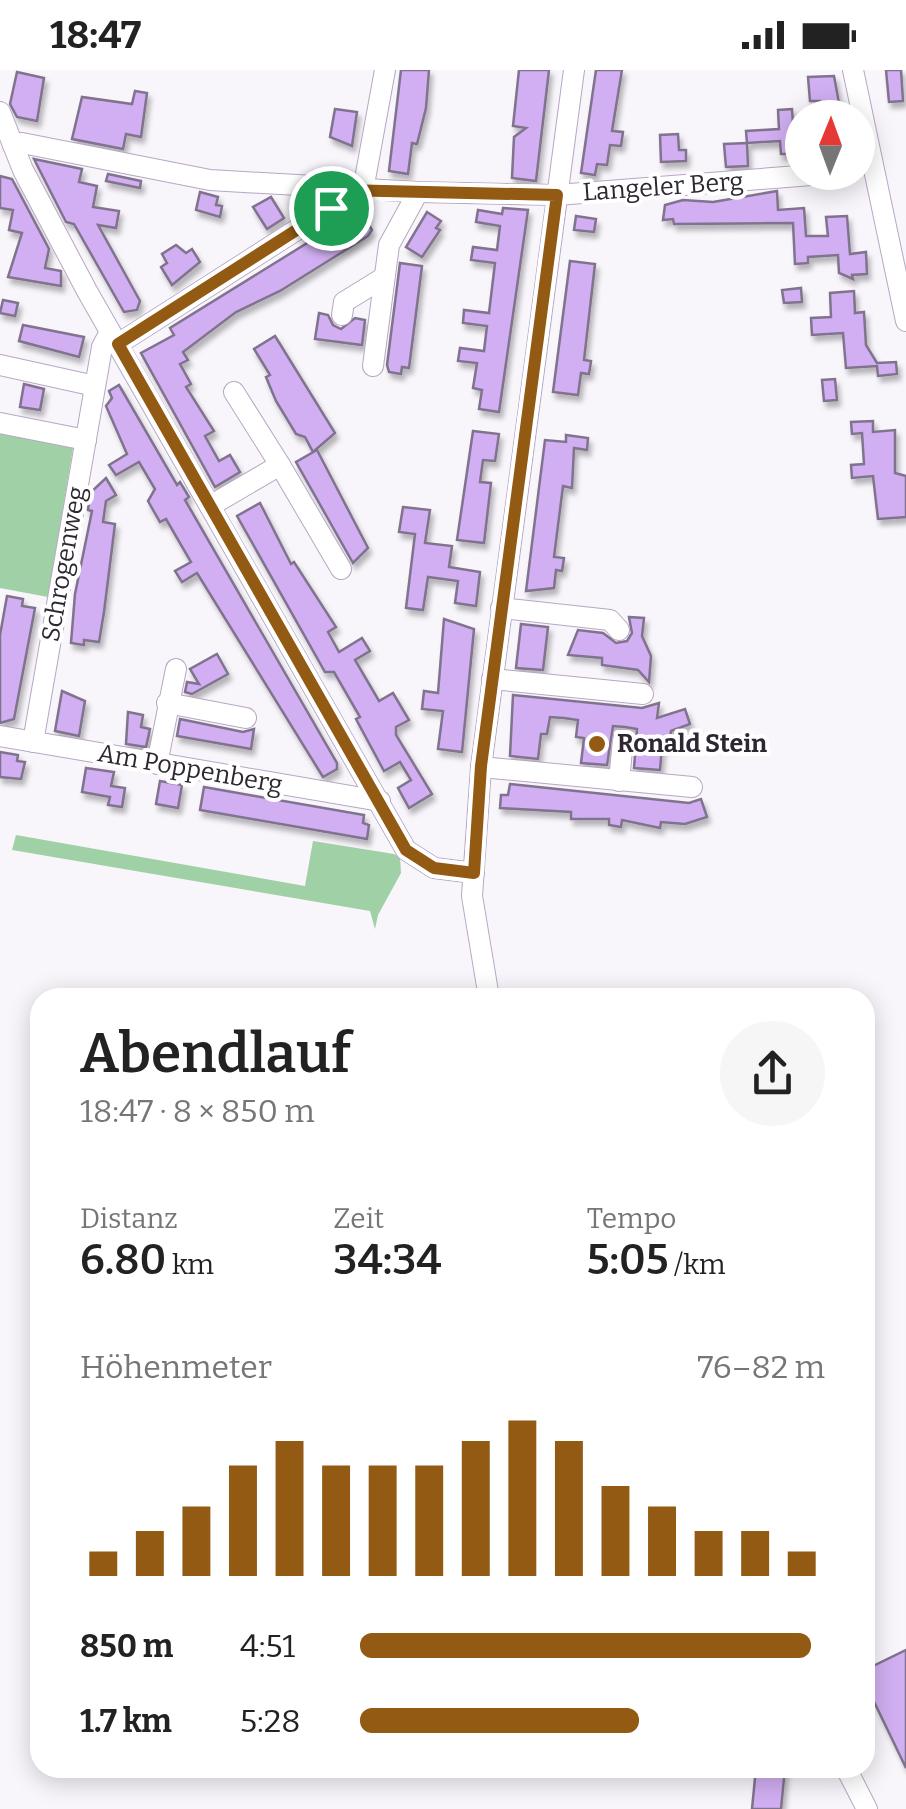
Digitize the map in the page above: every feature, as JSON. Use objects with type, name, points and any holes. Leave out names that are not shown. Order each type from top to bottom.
[{"type":"street","points":[[114,338],[331,208],[353,190],[385,70]]},
{"type":"street","points":[[486,988],[473,924],[481,766],[574,70]]},
{"type":"street","points":[[853,70],[857,100]]},
{"type":"street","points":[[0,112],[13,145],[114,338],[406,850],[434,868],[474,873]]},
{"type":"street","name":"Langeler Berg","points":[[13,145],[22,143],[210,180],[353,190],[557,195],[785,177]]},
{"type":"street","points":[[871,190],[906,320]]},
{"type":"street","points":[[373,366],[389,245],[418,192]]},
{"type":"street","points":[[342,315],[344,302],[384,278]]},
{"type":"street","name":"Schrogenweg","points":[[33,742],[102,347],[114,338]]},
{"type":"street","points":[[0,366],[95,386]]},
{"type":"street","points":[[234,392],[342,569]]},
{"type":"street","points":[[0,423],[86,440]]},
{"type":"street","points":[[210,506],[280,465]]},
{"type":"street","points":[[502,608],[610,620],[619,630]]},
{"type":"street","points":[[157,764],[176,669]]},
{"type":"street","points":[[492,679],[642,694]]},
{"type":"street","points":[[167,704],[246,718]]},
{"type":"street","name":"Am Poppenberg","points":[[0,736],[380,801]]},
{"type":"street","points":[[619,781],[623,740]]},
{"type":"street","points":[[481,766],[692,787]]},
{"type":"street","points":[[851,1778],[867,1809]]},
{"type":"green space","points":[[0,427],[74,442],[48,597],[0,588]]},
{"type":"green space","points":[[16,835],[305,886],[313,841],[394,854],[400,857],[401,873],[378,915],[375,929],[370,911],[12,850]]},
{"type":"building","points":[[401,70],[429,70],[426,108],[417,144],[412,143],[408,174],[389,171]]},
{"type":"building","points":[[519,70],[549,70],[536,181],[512,178],[514,137],[526,128],[513,126]]},
{"type":"building","points":[[596,70],[622,70],[612,131],[623,132],[621,146],[610,145],[607,165],[597,164],[595,175],[581,173]]},
{"type":"building","points":[[886,70],[901,70],[903,101],[889,102]]},
{"type":"building","points":[[17,72],[44,78],[37,121],[17,117],[10,104]]},
{"type":"building","points":[[834,76],[838,100],[810,100],[808,77]]},
{"type":"building","points":[[135,91],[147,93],[141,137],[126,134],[123,149],[72,139],[82,97],[132,104]]},
{"type":"building","points":[[335,109],[357,112],[352,146],[330,137]]},
{"type":"building","points":[[778,110],[785,110],[785,154],[781,154],[780,141],[747,143],[746,131],[779,129]]},
{"type":"building","points":[[678,134],[679,150],[686,150],[686,161],[661,162],[660,135]]},
{"type":"building","points":[[747,143],[748,166],[726,167],[724,144]]},
{"type":"building","points":[[34,159],[82,169],[79,182],[97,186],[93,207],[119,211],[116,228],[98,225],[140,301],[137,310],[124,312],[74,224],[66,222]]},
{"type":"building","points":[[108,174],[141,181],[140,188],[106,181]]},
{"type":"building","points":[[0,176],[12,179],[49,249],[45,268],[61,271],[61,286],[8,277],[22,233],[9,230],[13,210],[0,208]]},
{"type":"building","points":[[777,191],[778,210],[804,208],[806,236],[828,236],[826,217],[847,216],[850,254],[866,252],[867,274],[852,275],[853,279],[839,273],[838,255],[808,257],[808,263],[795,264],[793,223],[674,224],[673,219],[663,220],[665,205],[683,200],[713,202]]},
{"type":"building","points":[[200,192],[218,197],[216,205],[222,206],[220,217],[196,210]]},
{"type":"building","points":[[271,197],[284,218],[267,229],[253,207]]},
{"type":"building","points":[[503,208],[528,210],[499,412],[479,409],[482,390],[473,388],[477,363],[458,361],[460,348],[484,351],[487,326],[463,323],[464,310],[489,313],[495,263],[471,260],[473,247],[497,250],[500,226],[476,222],[478,210],[502,214]]},
{"type":"building","points":[[427,212],[441,221],[436,228],[440,230],[422,257],[406,247]]},
{"type":"building","points":[[354,214],[362,214],[372,230],[368,236],[280,291],[236,312],[183,352],[188,360],[180,364],[191,384],[186,387],[214,431],[205,436],[219,461],[230,455],[240,472],[215,487],[141,353],[174,335],[170,328]]},
{"type":"building","points":[[576,216],[596,219],[594,232],[574,230]]},
{"type":"building","points":[[176,245],[186,253],[192,249],[200,262],[172,285],[161,267],[167,263],[162,254]]},
{"type":"building","points":[[570,261],[595,264],[584,360],[591,361],[589,374],[581,373],[578,395],[553,392]]},
{"type":"building","points":[[400,263],[422,266],[409,368],[402,367],[401,374],[389,372],[387,365]]},
{"type":"building","points":[[801,288],[802,302],[784,303],[782,290]]},
{"type":"building","points":[[854,291],[855,313],[864,312],[866,345],[877,363],[896,362],[897,374],[878,376],[877,366],[846,368],[843,333],[812,335],[811,318],[831,317],[830,293]]},
{"type":"building","points":[[3,300],[18,303],[15,316],[0,313]]},
{"type":"building","points":[[319,313],[328,315],[333,325],[341,329],[355,318],[365,320],[362,345],[315,339]]},
{"type":"building","points":[[23,325],[84,337],[79,357],[19,341]]},
{"type":"building","points":[[275,336],[335,433],[313,452],[305,437],[296,434],[276,401],[266,377],[270,375],[254,349]]},
{"type":"building","points":[[835,379],[837,400],[824,401],[822,380]]},
{"type":"building","points":[[24,384],[44,389],[40,410],[20,407]]},
{"type":"building","points":[[119,385],[177,485],[180,482],[189,497],[185,500],[337,763],[337,769],[323,777],[197,573],[182,582],[175,571],[191,562],[166,519],[160,522],[148,501],[155,489],[139,462],[116,475],[109,465],[127,454],[106,406],[112,398],[109,391]]},
{"type":"building","points":[[873,421],[873,432],[895,430],[895,473],[906,476],[906,517],[878,519],[873,476],[852,478],[851,465],[864,464],[862,433],[852,434],[851,422]]},
{"type":"building","points":[[473,431],[499,434],[495,461],[483,460],[480,482],[491,483],[484,543],[457,540]]},
{"type":"building","points":[[566,435],[588,438],[587,450],[574,448],[572,488],[563,486],[554,557],[564,558],[562,571],[556,570],[554,588],[526,591],[545,440],[566,442]]},
{"type":"building","points":[[317,450],[368,548],[353,563],[296,462]]},
{"type":"building","points":[[106,478],[116,495],[106,501],[103,522],[115,524],[99,642],[71,643],[75,594],[92,511],[88,510],[90,493]]},
{"type":"building","points":[[260,503],[291,564],[294,562],[336,627],[328,632],[339,652],[362,638],[370,651],[355,660],[379,701],[393,693],[409,720],[396,727],[396,735],[432,794],[409,808],[398,788],[411,780],[400,762],[384,771],[356,719],[360,717],[334,672],[325,672],[237,516]]},
{"type":"building","points":[[403,507],[430,510],[425,543],[452,546],[449,567],[480,572],[476,606],[455,603],[458,581],[428,577],[423,610],[406,608],[415,534],[399,532]]},
{"type":"building","points":[[7,596],[23,599],[22,606],[35,608],[14,719],[0,723],[0,635]]},
{"type":"building","points":[[629,617],[644,618],[642,636],[651,656],[649,682],[638,670],[602,665],[602,658],[568,655],[578,630],[603,633],[616,643],[627,641],[632,633]]},
{"type":"building","points":[[444,619],[474,629],[462,752],[438,749],[443,711],[422,709],[424,691],[438,693]]},
{"type":"building","points":[[521,624],[548,627],[543,670],[516,668]]},
{"type":"building","points":[[217,654],[228,674],[192,694],[185,692],[187,682],[199,684],[190,669]]},
{"type":"building","points":[[62,691],[85,701],[79,736],[55,731]]},
{"type":"building","points":[[513,695],[642,708],[659,703],[657,718],[685,709],[690,724],[671,731],[669,747],[662,746],[660,770],[634,768],[637,729],[625,727],[613,726],[607,765],[581,763],[584,738],[576,737],[578,720],[564,718],[550,717],[547,734],[541,734],[538,759],[510,756]]},
{"type":"building","points":[[128,712],[143,715],[141,727],[150,729],[146,747],[126,744]]},
{"type":"building","points":[[180,719],[243,732],[254,729],[251,749],[177,736]]},
{"type":"building","points":[[0,752],[18,755],[17,761],[25,762],[21,779],[0,777]]},
{"type":"building","points":[[86,768],[114,772],[111,786],[125,788],[122,807],[108,805],[110,797],[82,792]]},
{"type":"building","points":[[160,781],[182,785],[178,808],[156,804]]},
{"type":"building","points":[[510,784],[689,803],[701,799],[707,817],[685,824],[661,822],[660,828],[622,820],[621,827],[609,825],[609,819],[571,819],[571,812],[500,808],[501,795],[508,795]]},
{"type":"building","points":[[204,787],[364,815],[363,823],[369,825],[367,839],[200,810]]},
{"type":"building","points":[[906,1650],[906,1768],[875,1704],[875,1665]]},
{"type":"building","points":[[755,1778],[784,1778],[781,1809],[752,1809]]},
{"type":"place","name":"Ronald Stein","points":[[597,744]]},
{"type":"route","points":[[342,190],[557,195],[481,766],[474,873],[434,868],[406,850],[118,344],[331,208],[342,190]]}]
